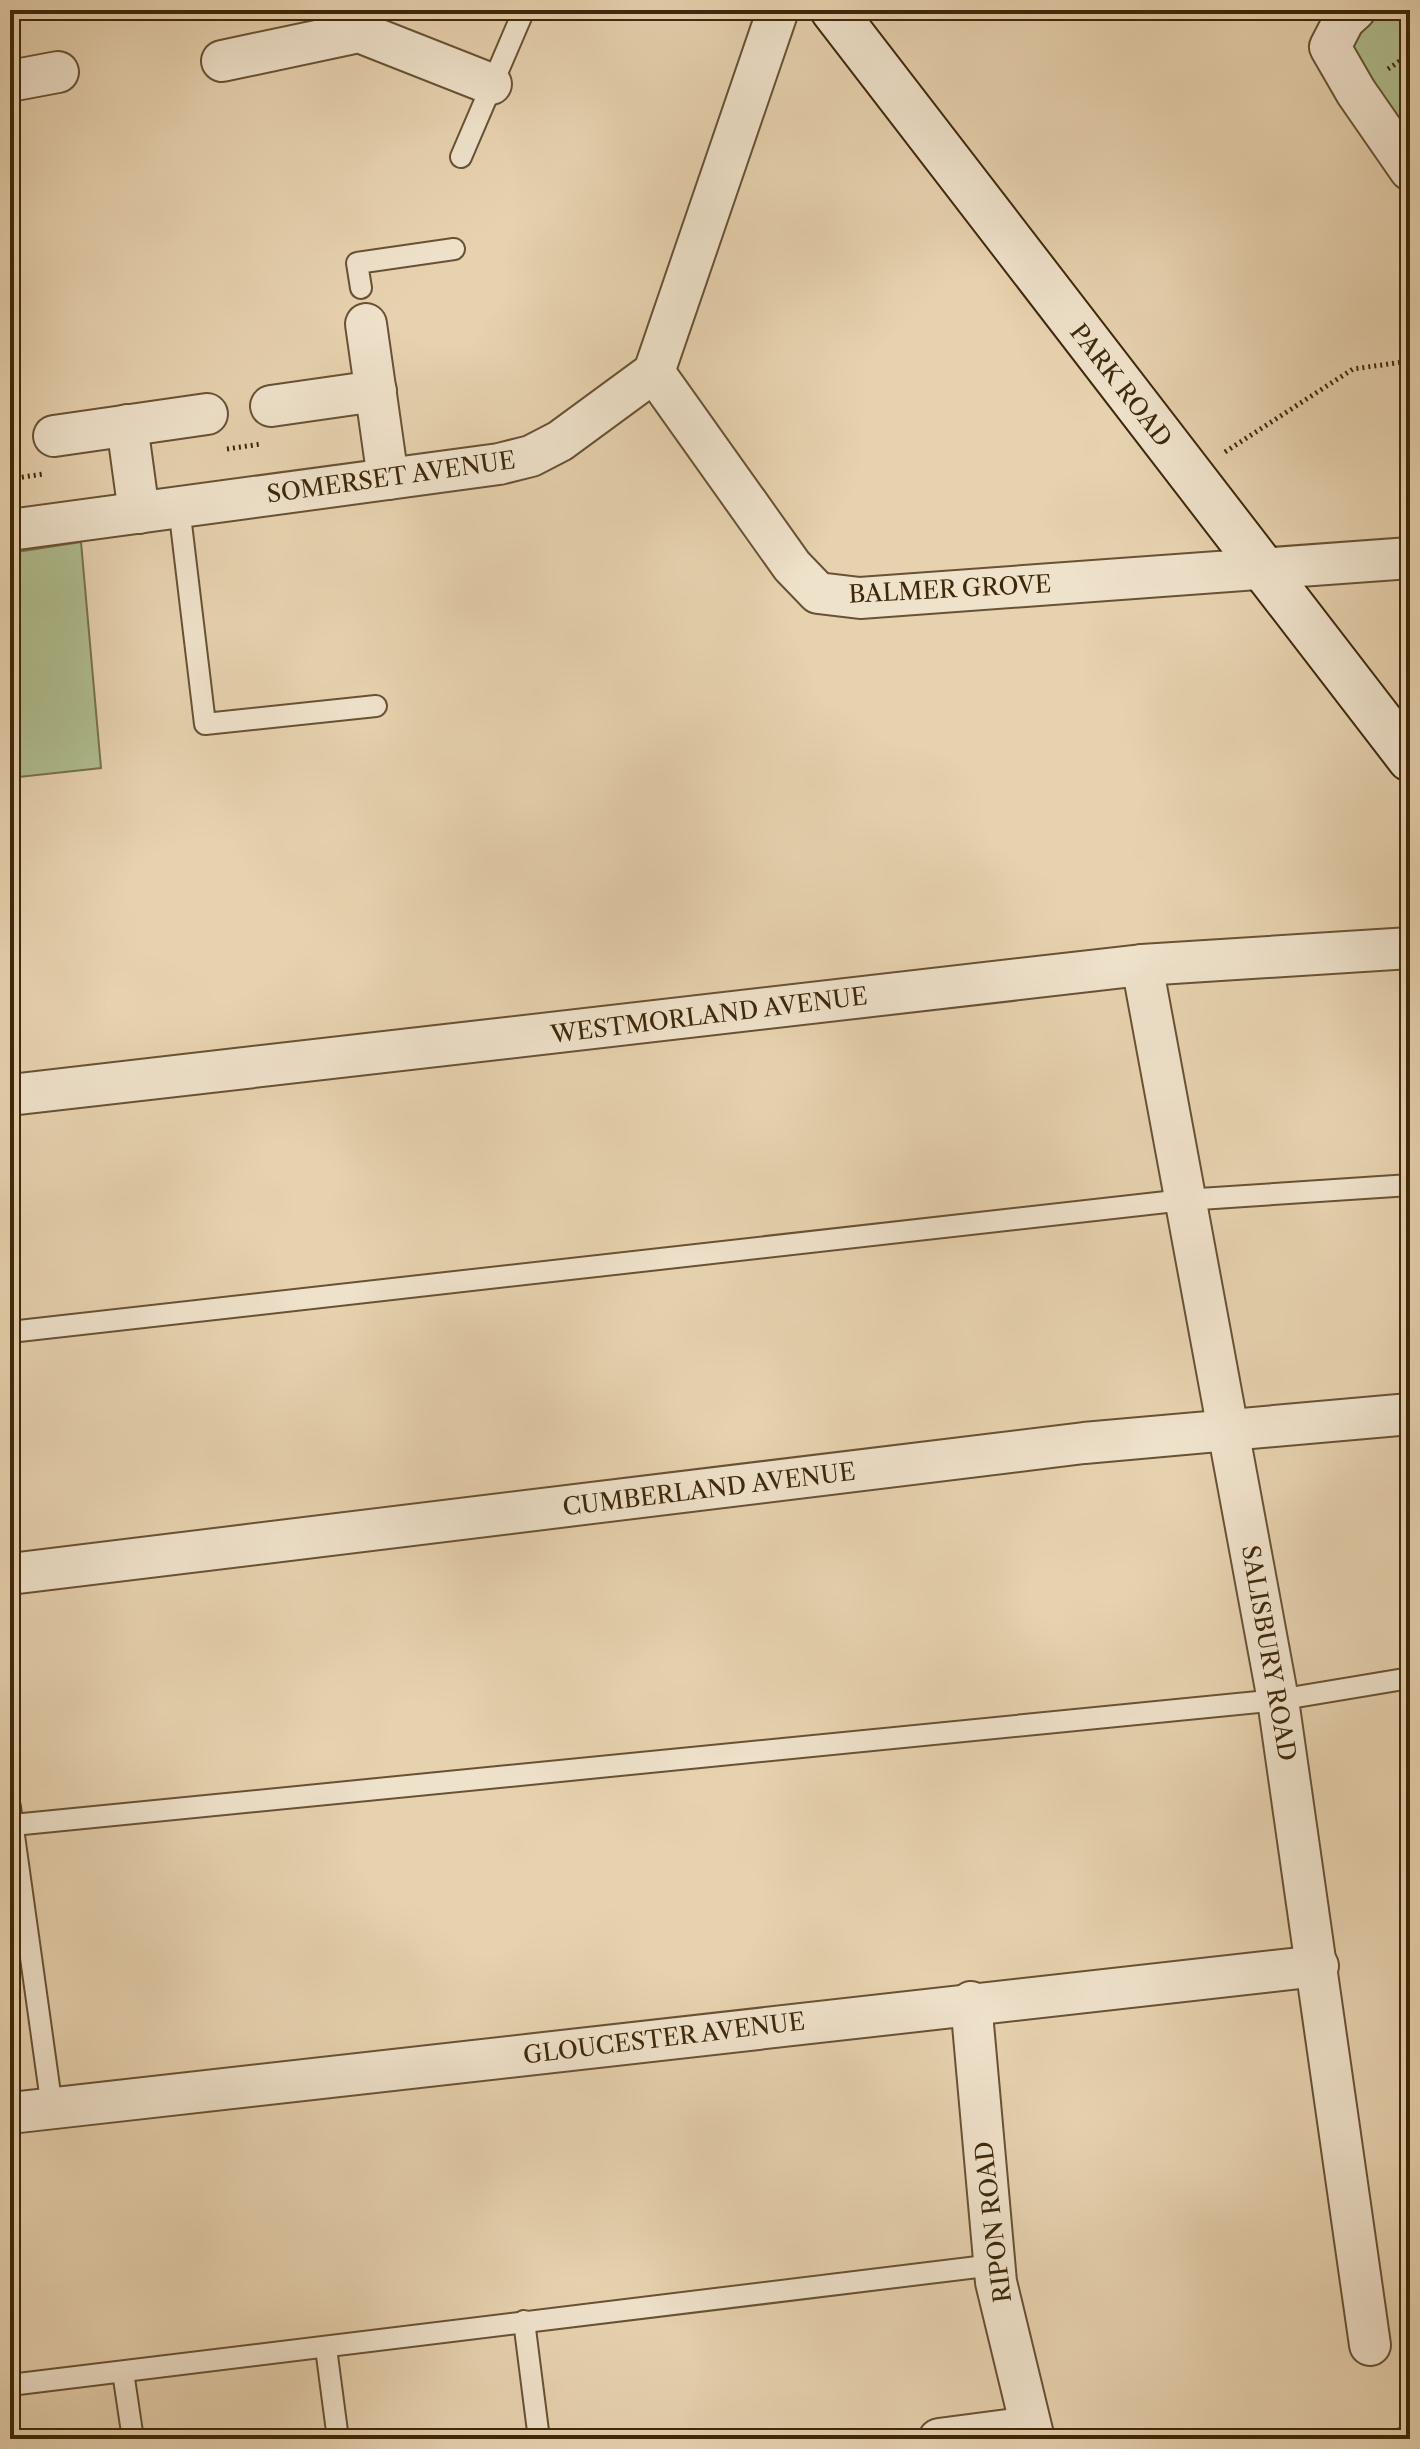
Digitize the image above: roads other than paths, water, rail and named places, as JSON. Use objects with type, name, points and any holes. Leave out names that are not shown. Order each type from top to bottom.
[{"type":"main road","name":"PARK ROAD","points":[[833,10],[1410,759]]},
{"type":"street","points":[[654,372],[778,10]]},
{"type":"street","points":[[1355,10],[1344,20],[1330,47],[1378,126],[1410,170]]},
{"type":"street","points":[[222,61],[354,21],[491,84]]},
{"type":"street","points":[[10,81],[58,72]]},
{"type":"street","points":[[364,306],[388,479]]},
{"type":"street","name":"SOMERSET AVENUE","points":[[10,530],[499,464],[531,456],[560,441],[654,372]]},
{"type":"street","name":"BALMER GROVE","points":[[654,372],[792,566],[818,593],[860,598],[1410,558]]},
{"type":"street","points":[[271,406],[376,391]]},
{"type":"street","points":[[54,436],[207,414]]},
{"type":"street","points":[[127,425],[139,513]]},
{"type":"street","name":"WESTMORLAND AVENUE","points":[[10,1095],[1142,965],[1410,948]]},
{"type":"street","name":"SALISBURY ROAD","points":[[1142,965],[1278,1700],[1370,2345]]},
{"type":"street","name":"CUMBERLAND AVENUE","points":[[10,1574],[1069,1445],[1410,1414]]},
{"type":"street","name":"GLOUCESTER AVENUE","points":[[10,2113],[971,2002],[1318,1966]]},
{"type":"street","name":"RIPON ROAD","points":[[971,2002],[994,2265],[1032,2433]]},
{"type":"street","points":[[939,2439],[1032,2433]]},
{"type":"lane","points":[[461,157],[524,10]]},
{"type":"lane","points":[[364,306],[357,263],[454,249]]},
{"type":"lane","points":[[179,507],[205,724],[376,706]]},
{"type":"lane","points":[[10,1332],[1184,1200],[1410,1185]]},
{"type":"lane","points":[[52,2108],[11,1816],[1278,1700],[1410,1678]]},
{"type":"lane","points":[[10,2385],[994,2265]]},
{"type":"lane","points":[[524,2321],[539,2439]]},
{"type":"lane","points":[[326,2348],[338,2439]]},
{"type":"lane","points":[[123,2372],[133,2439]]},
{"type":"lane","points":[[1402,2439],[1410,2437]]}]
